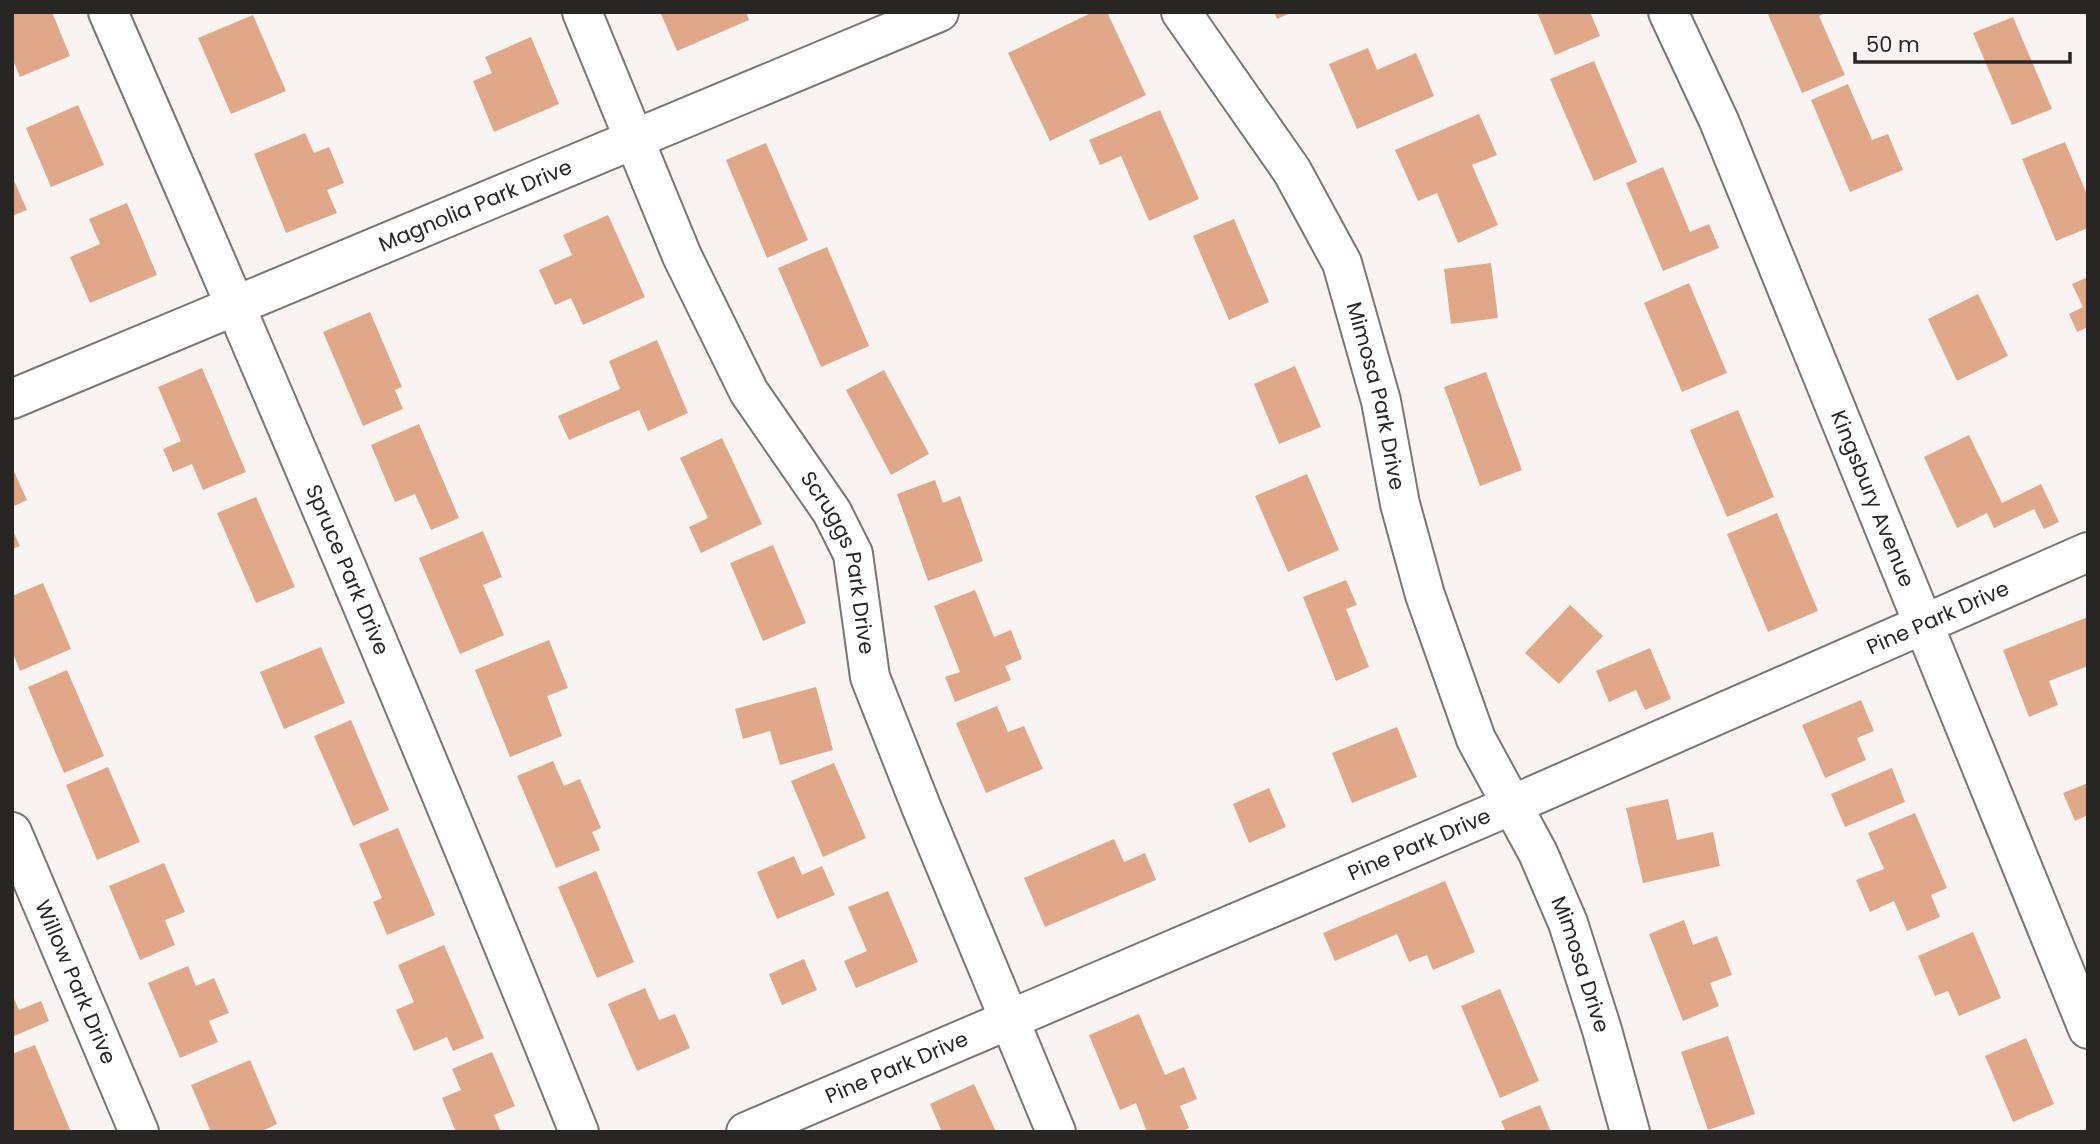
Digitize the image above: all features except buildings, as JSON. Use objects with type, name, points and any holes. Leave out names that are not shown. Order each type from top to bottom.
[{"type":"street","name":"Spruce Park Drive","points":[[108,12],[236,305],[490,909],[579,1132]]},
{"type":"street","name":"Scruggs Park Drive","points":[[582,12],[682,256],[750,392],[832,512],[853,554],[870,677],[1056,1132]]},
{"type":"street","name":"Magnolia Park Drive","points":[[12,399],[939,12]]},
{"type":"street","name":"Mimosa Park Drive","points":[[1181,12],[1292,171],[1342,263],[1381,401],[1400,504],[1425,595],[1476,739],[1512,805]]},
{"type":"street","name":"Kingsbury Avenue","points":[[1668,12],[1719,121],[2088,1029]]},
{"type":"street","name":"Pine Park Drive","points":[[746,1132],[1512,805],[2088,552]]},
{"type":"street","name":"Mimosa Drive","points":[[1512,805],[1538,853],[1568,923],[1602,1030],[1630,1132]]},
{"type":"street","name":"Willow Park Drive","points":[[12,832],[139,1132]]}]
